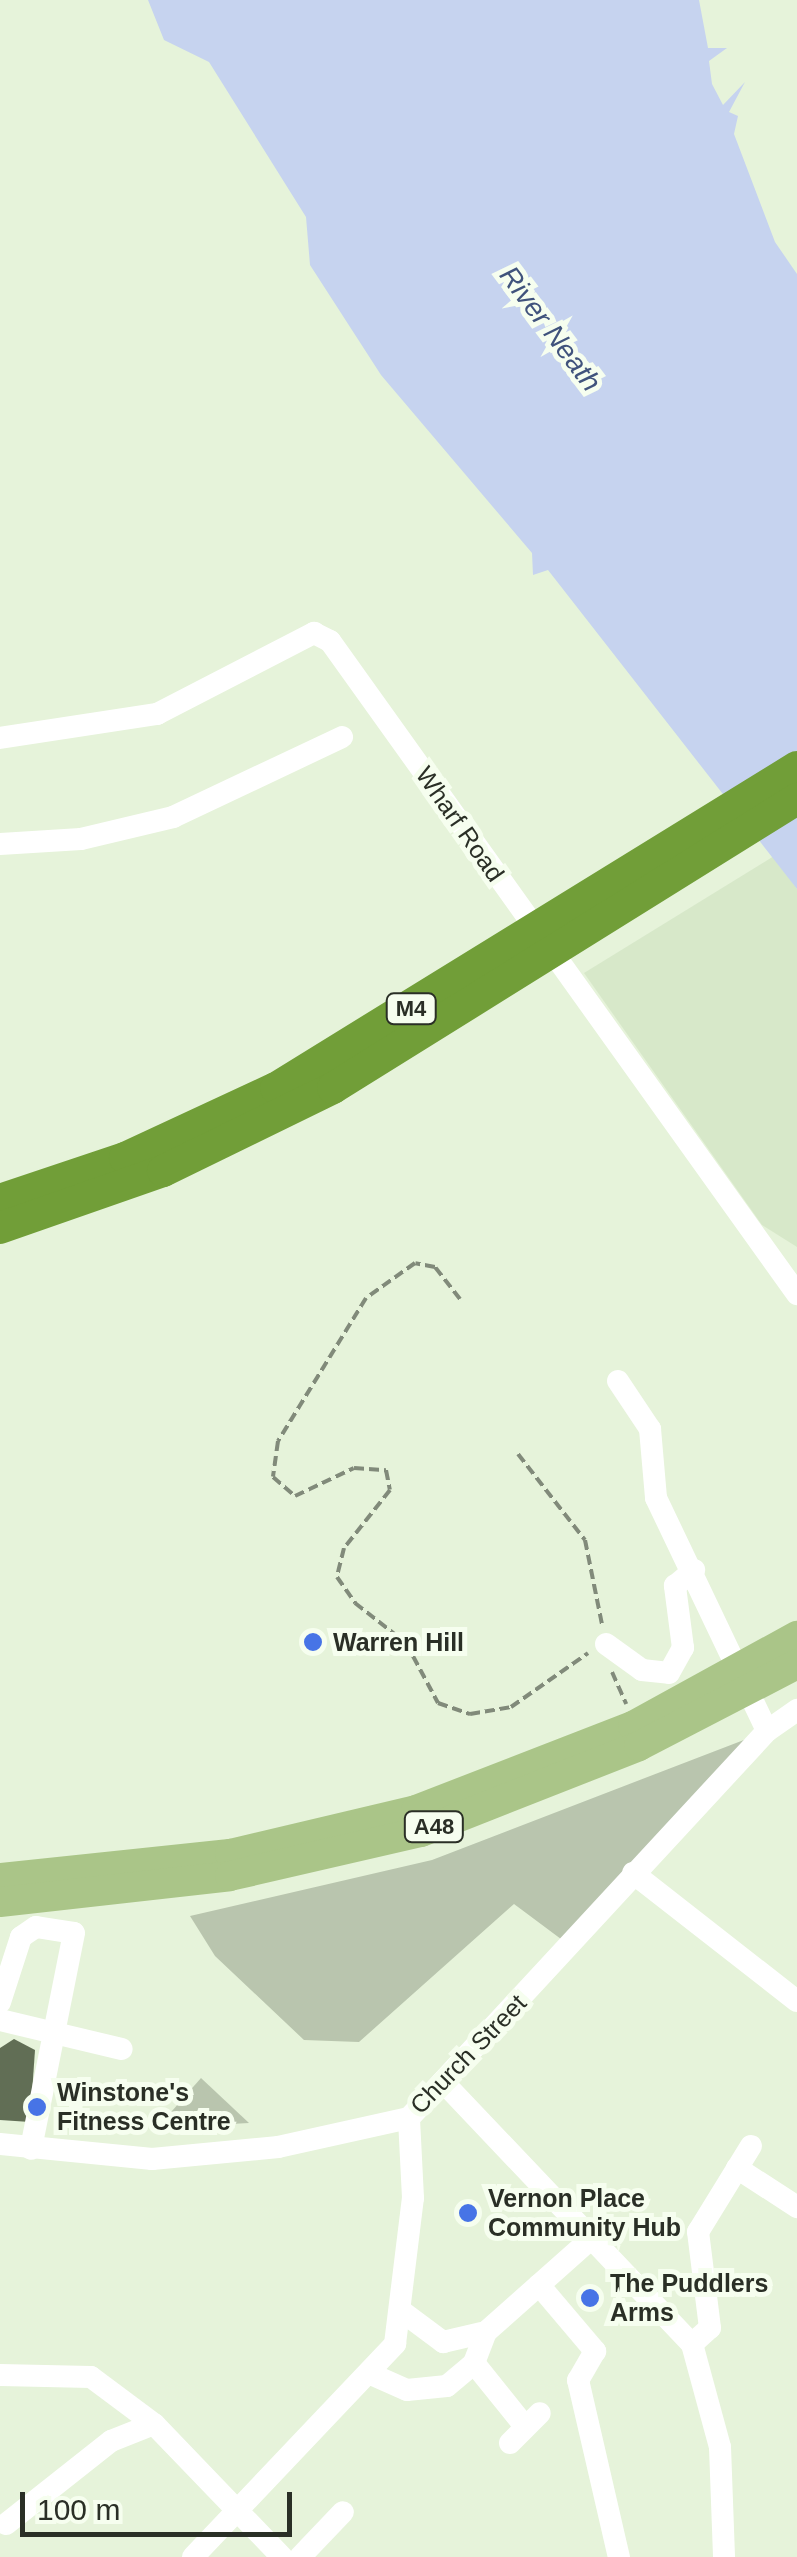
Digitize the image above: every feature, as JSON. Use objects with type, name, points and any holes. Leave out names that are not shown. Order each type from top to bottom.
[{"type":"highway","name":"M4","points":[[0,1200],[125,1158],[303,1073],[797,767]]},
{"type":"highway","name":"M4","points":[[0,1228],[163,1171],[333,1088],[797,798]]},
{"type":"main road","name":"A48","points":[[0,1902],[421,1832],[652,1716],[797,1636]]},
{"type":"main road","name":"A48","points":[[652,1716],[797,1664]]},
{"type":"main road","name":"A48","points":[[0,1878],[192,1871]]},
{"type":"street","name":"Wharf Road","points":[[0,738],[156,714],[314,634],[330,641],[793,1279]]},
{"type":"street","points":[[0,844],[81,839],[172,817],[342,736]]},
{"type":"street","points":[[618,1382],[650,1429],[656,1498],[694,1570],[767,1730]]},
{"type":"street","points":[[606,1644],[642,1670],[669,1673],[683,1648],[675,1586],[694,1570]]},
{"type":"street","name":"Church Street","points":[[0,2144],[152,2159],[278,2147],[409,2118],[446,2085],[633,1873],[767,1730],[797,1710]]},
{"type":"street","points":[[633,1873],[797,2002]]},
{"type":"street","points":[[0,2002],[21,1937],[36,1927],[74,1932],[32,2149]]},
{"type":"street","points":[[0,2020],[122,2048]]},
{"type":"street","points":[[446,2085],[594,2236],[692,2344],[720,2447],[724,2557]]},
{"type":"street","points":[[194,2557],[374,2375],[395,2344],[404,2313],[409,2118]]},
{"type":"street","points":[[692,2344],[710,2328],[698,2232],[751,2146]]},
{"type":"street","points":[[737,2168],[797,2207]]},
{"type":"street","points":[[374,2375],[407,2390],[447,2386],[474,2363],[486,2332],[594,2236]]},
{"type":"street","points":[[539,2285],[596,2351],[578,2380],[620,2557]]},
{"type":"street","points":[[404,2313],[443,2342],[486,2332]]},
{"type":"street","points":[[474,2363],[524,2427]]},
{"type":"street","points":[[0,2375],[91,2377],[154,2424],[282,2557]]},
{"type":"street","points":[[6,2524],[111,2440],[154,2424]]},
{"type":"street","points":[[300,2557],[343,2512]]},
{"type":"path","points":[[460,1300],[436,1266],[414,1264],[366,1298],[278,1441],[273,1477],[295,1496],[354,1468],[386,1470],[390,1490],[336,1565],[340,1586],[406,1642],[428,1691],[452,1710],[510,1707],[606,1644],[586,1540],[518,1454]]},
{"type":"path","points":[[609,1714],[652,1716]]},
{"type":"shaded area","points":[[774,856],[797,889],[797,1247],[762,1225],[584,973]]},
{"type":"shaded area","points":[[767,1731],[569,1945],[514,1904],[359,2042],[304,2040],[215,1956],[190,1916],[432,1860]]},
{"type":"shaded area","points":[[201,2078],[249,2123],[157,2128]]},
{"type":"water","name":"River Neath","points":[[148,0],[699,0],[708,48],[727,48],[709,61],[712,84],[723,105],[745,82],[729,112],[738,116],[734,134],[775,242],[797,274],[797,889],[548,570],[533,575],[532,553],[381,375],[310,265],[306,217],[209,62],[164,40]]},
{"type":"building","points":[[14,2039],[35,2050],[30,2122],[0,2120],[0,2048]]},
{"type":"place","name":"Warren Hill","points":[[313,1642]]},
{"type":"place","name":"Winstone's Fitness Centre","points":[[37,2107]]},
{"type":"place","name":"Vernon Place Community Hub","points":[[468,2213]]},
{"type":"place","name":"The Puddlers Arms","points":[[590,2298]]}]
